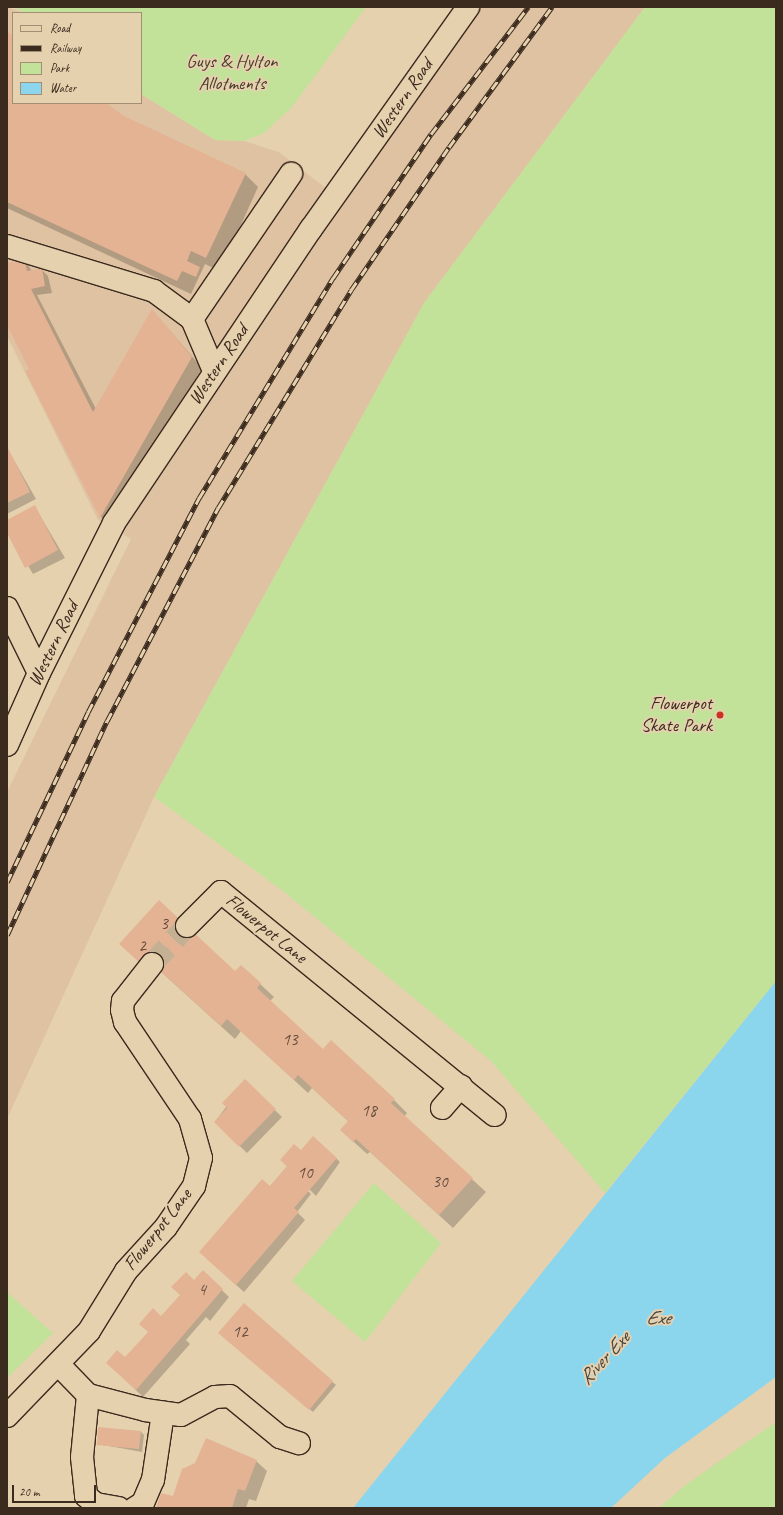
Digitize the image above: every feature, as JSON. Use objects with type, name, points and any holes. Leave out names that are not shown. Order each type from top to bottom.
[{"type":"street","name":"Western Road","points":[[7,745],[39,673],[114,523],[214,371],[468,7]]},
{"type":"street","points":[[192,319],[291,174]]},
{"type":"street","points":[[7,246],[154,291],[192,319],[214,371]]},
{"type":"street","points":[[7,608],[39,673]]},
{"type":"street","name":"Flowerpot Lane","points":[[187,926],[221,892],[461,1086],[494,1115]]},
{"type":"street","name":"Flowerpot Lane","points":[[7,1416],[89,1331],[126,1271],[186,1199],[199,1169],[199,1144],[183,1105],[125,1022],[123,1001],[152,964]]},
{"type":"street","points":[[442,1108],[461,1086]]},
{"type":"street","points":[[58,1364],[88,1396],[163,1414],[187,1414],[215,1397],[230,1396],[280,1436],[299,1443]]},
{"type":"street","points":[[88,1396],[82,1457],[86,1496],[96,1504],[119,1508]]},
{"type":"street","points":[[135,1508],[143,1503],[153,1480],[163,1414]]},
{"type":"shaded area","points":[[7,7],[21,12],[12,12],[12,104],[142,104],[142,95],[215,140],[244,141],[279,152],[340,199],[483,7],[645,7],[424,303],[154,797],[7,1119],[7,792],[131,539],[98,520],[7,336]]},
{"type":"green space","name":"Guys & Hylton Allotments","points":[[15,7],[366,7],[292,107],[264,133],[244,141],[215,140],[142,95],[142,12],[22,12]]},
{"type":"green space","points":[[645,7],[776,7],[776,981],[605,1193],[491,1061],[283,891],[154,797],[424,303]]},
{"type":"green space","points":[[374,1183],[441,1243],[365,1342],[292,1281]]},
{"type":"green space","points":[[7,1292],[53,1333],[7,1378]]},
{"type":"green space","points":[[776,1422],[776,1508],[659,1508],[684,1486]]},
{"type":"water","name":"Exe","points":[[776,981],[776,1377],[665,1458],[611,1508],[353,1508]]},
{"type":"building","points":[[7,31],[12,35],[12,104],[107,104],[124,116],[246,173],[206,258],[191,251],[187,261],[200,267],[196,277],[182,271],[177,281],[7,202]]},
{"type":"building","points":[[25,260],[27,271],[42,268],[45,286],[31,289],[93,412],[152,309],[192,357],[100,518],[25,371],[29,369],[7,325],[7,263]]},
{"type":"building","points":[[7,446],[30,492],[7,503]]},
{"type":"building","points":[[35,505],[58,550],[25,568],[7,533],[7,520]]},
{"type":"building","points":[[159,900],[235,971],[241,965],[261,983],[257,988],[323,1049],[331,1040],[395,1099],[391,1103],[473,1178],[439,1215],[356,1139],[353,1142],[340,1130],[348,1121],[298,1075],[294,1080],[227,1019],[221,1026],[145,957],[140,963],[119,944]]},
{"type":"building","points":[[245,1079],[276,1109],[239,1147],[214,1122],[227,1108],[222,1103]]},
{"type":"building","points":[[313,1136],[337,1158],[294,1208],[299,1212],[236,1285],[199,1252],[262,1179],[270,1186],[287,1166],[280,1160],[294,1144],[301,1150]]},
{"type":"building","points":[[203,1270],[223,1289],[136,1390],[106,1363],[117,1350],[125,1357],[148,1332],[139,1324],[153,1308],[161,1316],[180,1295],[171,1287],[186,1272],[194,1280]]},
{"type":"building","points":[[244,1303],[333,1381],[309,1410],[218,1333]]},
{"type":"building","points":[[98,1427],[141,1431],[139,1449],[97,1445]]},
{"type":"building","points":[[206,1438],[257,1460],[245,1491],[238,1489],[232,1508],[156,1508],[161,1493],[173,1496],[182,1469],[195,1463]]},
{"type":"tunnel","points":[[152,964],[187,926]]},
{"type":"railway","points":[[7,882],[88,712],[199,498],[333,278],[431,134],[528,7]]},
{"type":"railway","points":[[7,935],[107,721],[218,508],[351,290],[449,147],[552,7]]},
{"type":"place","name":"Flowerpot Skate Park","points":[[720,715]]},
{"type":"water label","name":"River Exe","points":[[604,1358]]}]
